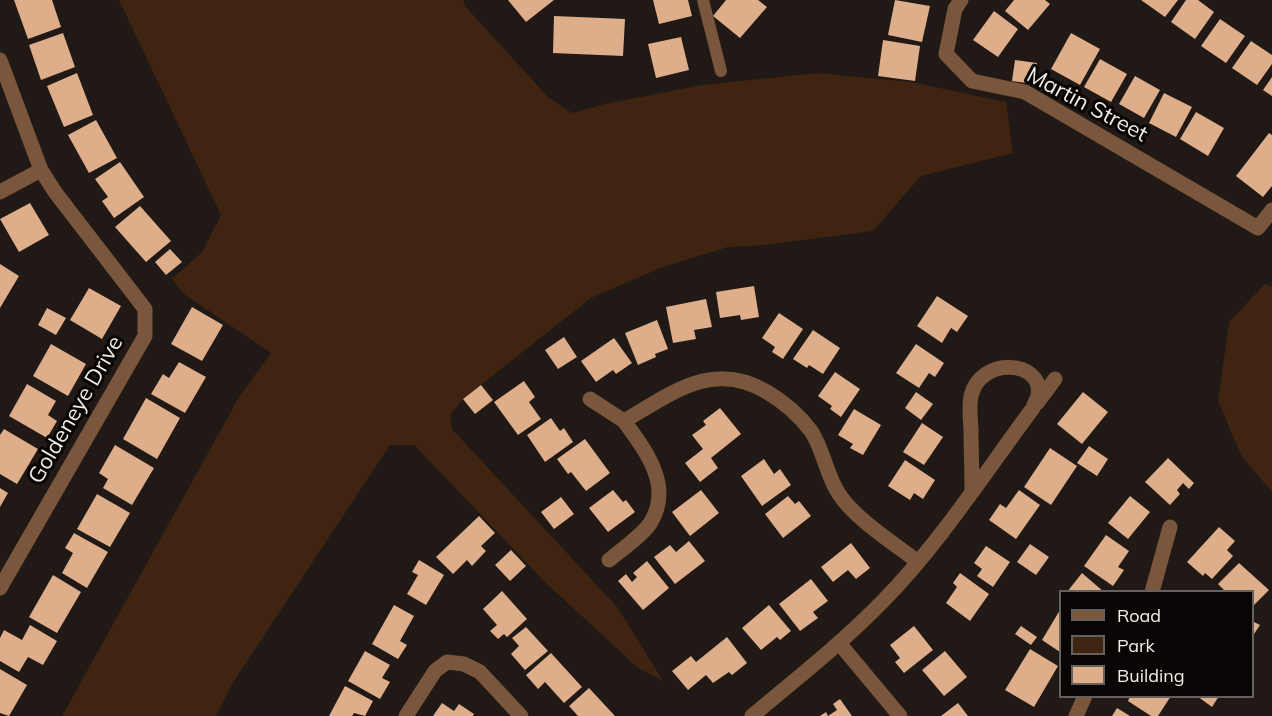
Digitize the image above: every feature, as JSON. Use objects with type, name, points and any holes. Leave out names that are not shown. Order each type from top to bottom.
[{"type":"street","name":"Martin Street","points":[[961,0],[955,9],[946,54],[972,81],[1025,92],[1258,228],[1272,210]]},
{"type":"street","name":"Goldeneye Drive","points":[[0,60],[40,170],[146,309],[145,336],[2,579]]},
{"type":"street","points":[[0,192],[40,170]]},
{"type":"street","points":[[972,490],[970,412],[975,384],[985,374],[998,368],[1011,367],[1026,370],[1035,381],[1038,393],[1033,408]]},
{"type":"street","points":[[624,421],[686,386],[715,378],[739,379],[760,388],[779,399],[812,433],[830,479],[840,496],[856,513],[918,562]]},
{"type":"street","points":[[752,716],[839,643],[882,602],[918,562],[1054,379]]},
{"type":"street","points":[[590,399],[624,421],[650,458],[660,493],[650,523],[609,560]]},
{"type":"street","points":[[1152,590],[1170,527]]},
{"type":"street","points":[[839,643],[900,716]]},
{"type":"street","points":[[406,716],[435,671],[447,662],[464,664],[480,672],[521,716]]},
{"type":"street","points":[[1076,716],[1084,698]]},
{"type":"lane","points":[[703,0],[721,71]]},
{"type":"green space","points":[[119,0],[463,0],[465,6],[548,97],[572,113],[605,104],[702,85],[817,73],[911,82],[1006,102],[1013,153],[921,176],[873,231],[764,245],[728,247],[663,267],[591,298],[463,399],[450,415],[452,429],[618,608],[663,681],[638,668],[547,584],[414,445],[390,445],[232,684],[216,716],[62,716],[239,397],[271,353],[184,294],[172,279],[202,252],[221,215]]},
{"type":"green space","points":[[1265,284],[1272,287],[1272,492],[1242,457],[1218,401],[1229,322]]},
{"type":"building","points":[[14,0],[52,0],[61,27],[28,39]]},
{"type":"building","points":[[508,0],[554,0],[526,22]]},
{"type":"building","points":[[653,0],[688,0],[692,16],[659,24]]},
{"type":"building","points":[[726,0],[758,0],[767,7],[740,38],[713,16]]},
{"type":"building","points":[[895,0],[930,6],[922,42],[888,35]]},
{"type":"building","points":[[1014,0],[1045,0],[1050,4],[1028,30],[1005,11]]},
{"type":"building","points":[[1141,0],[1178,0],[1165,17]]},
{"type":"building","points":[[1186,0],[1198,0],[1214,12],[1195,39],[1171,22]]},
{"type":"building","points":[[994,11],[1018,29],[998,57],[973,40]]},
{"type":"building","points":[[554,16],[625,19],[623,56],[553,53]]},
{"type":"building","points":[[1220,19],[1245,36],[1226,63],[1201,46]]},
{"type":"building","points":[[63,33],[75,67],[41,80],[29,45]]},
{"type":"building","points":[[1071,33],[1100,49],[1080,85],[1051,69]]},
{"type":"building","points":[[681,37],[689,70],[656,78],[648,44]]},
{"type":"building","points":[[883,40],[920,46],[915,81],[878,76]]},
{"type":"building","points":[[1251,41],[1272,55],[1272,64],[1257,85],[1232,68]]},
{"type":"building","points":[[1100,59],[1127,74],[1111,102],[1084,87]]},
{"type":"building","points":[[1015,60],[1037,63],[1034,84],[1012,81]]},
{"type":"building","points":[[77,73],[93,115],[64,127],[47,86]]},
{"type":"building","points":[[1135,76],[1160,90],[1144,118],[1119,104]]},
{"type":"building","points":[[1272,77],[1272,96],[1263,90]]},
{"type":"building","points":[[1164,93],[1192,107],[1176,137],[1149,123]]},
{"type":"building","points":[[1196,112],[1224,128],[1208,156],[1180,139]]},
{"type":"building","points":[[96,120],[117,158],[89,173],[68,135]]},
{"type":"building","points":[[1269,133],[1272,135],[1272,186],[1263,197],[1236,176]]},
{"type":"building","points":[[120,162],[144,197],[114,218],[102,201],[108,197],[95,179]]},
{"type":"building","points":[[30,203],[49,235],[19,252],[0,219]]},
{"type":"building","points":[[140,206],[171,241],[146,262],[115,227]]},
{"type":"building","points":[[170,249],[182,262],[166,275],[155,262]]},
{"type":"building","points":[[0,264],[19,276],[0,308]]},
{"type":"building","points":[[754,286],[759,317],[741,320],[740,315],[720,318],[716,292]]},
{"type":"building","points":[[89,288],[121,306],[102,339],[70,320]]},
{"type":"building","points":[[937,296],[968,316],[957,332],[951,328],[942,343],[917,326]]},
{"type":"building","points":[[706,299],[712,327],[694,330],[696,339],[673,343],[666,307]]},
{"type":"building","points":[[192,307],[223,325],[202,361],[171,344]]},
{"type":"building","points":[[47,308],[66,318],[56,335],[38,325]]},
{"type":"building","points":[[779,313],[803,329],[783,359],[772,352],[775,347],[762,338]]},
{"type":"building","points":[[657,320],[668,349],[638,365],[625,333]]},
{"type":"building","points":[[813,330],[840,348],[823,374],[793,359]]},
{"type":"building","points":[[564,337],[577,357],[558,369],[545,350]]},
{"type":"building","points":[[614,338],[632,363],[616,374],[613,370],[596,382],[581,361]]},
{"type":"building","points":[[51,344],[86,364],[68,396],[33,376]]},
{"type":"building","points":[[916,344],[944,363],[935,377],[929,373],[919,388],[896,373]]},
{"type":"building","points":[[179,362],[206,377],[185,413],[151,394],[163,374],[169,378]]},
{"type":"building","points":[[835,372],[860,389],[841,417],[830,409],[832,406],[818,396]]},
{"type":"building","points":[[524,381],[535,397],[529,402],[541,419],[518,435],[494,402]]},
{"type":"building","points":[[27,384],[56,401],[48,415],[57,421],[47,438],[9,416]]},
{"type":"building","points":[[481,385],[493,400],[475,414],[463,399]]},
{"type":"building","points":[[916,392],[933,404],[921,420],[905,408]]},
{"type":"building","points":[[1083,392],[1108,412],[1082,444],[1057,424]]},
{"type":"building","points":[[146,398],[180,418],[157,459],[123,439]]},
{"type":"building","points":[[720,408],[741,434],[711,458],[718,468],[700,482],[685,463],[703,449],[692,435],[706,425],[703,421]]},
{"type":"building","points":[[854,409],[881,425],[863,455],[850,448],[853,444],[838,435]]},
{"type":"building","points":[[551,418],[560,431],[564,428],[573,442],[545,462],[527,435]]},
{"type":"building","points":[[922,423],[943,437],[924,465],[903,452]]},
{"type":"building","points":[[4,429],[38,449],[17,484],[0,474],[0,435]]},
{"type":"building","points":[[585,439],[610,473],[586,491],[571,472],[568,474],[557,459]]},
{"type":"building","points":[[115,445],[154,468],[132,505],[103,488],[108,479],[99,473]]},
{"type":"building","points":[[1089,446],[1108,459],[1097,476],[1077,463]]},
{"type":"building","points":[[1050,448],[1077,466],[1051,505],[1024,487]]},
{"type":"building","points":[[1168,458],[1194,483],[1189,489],[1183,483],[1177,490],[1180,494],[1170,505],[1145,482]]},
{"type":"building","points":[[764,459],[774,474],[780,469],[791,485],[762,506],[741,476]]},
{"type":"building","points":[[905,460],[935,480],[923,499],[914,493],[910,500],[888,486]]},
{"type":"building","points":[[0,488],[8,493],[0,507]]},
{"type":"building","points":[[613,490],[623,502],[626,500],[635,512],[608,532],[589,508]]},
{"type":"building","points":[[701,490],[719,513],[690,536],[672,512]]},
{"type":"building","points":[[1019,490],[1040,505],[1016,539],[989,520],[1000,504],[1006,508]]},
{"type":"building","points":[[97,494],[130,513],[110,547],[77,529]]},
{"type":"building","points":[[788,496],[795,504],[799,501],[811,516],[783,538],[765,514]]},
{"type":"building","points":[[1130,496],[1150,512],[1128,539],[1108,523]]},
{"type":"building","points":[[561,497],[574,514],[554,529],[541,512]]},
{"type":"building","points":[[479,516],[495,533],[481,546],[486,551],[472,566],[467,560],[453,574],[436,557]]},
{"type":"building","points":[[1219,527],[1235,541],[1227,550],[1233,556],[1212,579],[1205,573],[1203,576],[1187,562]]},
{"type":"building","points":[[74,533],[108,552],[87,588],[62,573],[73,553],[65,548]]},
{"type":"building","points":[[1106,535],[1129,551],[1118,567],[1124,570],[1113,586],[1084,566]]},
{"type":"building","points":[[689,541],[705,561],[675,584],[654,557],[670,545],[676,552]]},
{"type":"building","points":[[851,543],[870,568],[856,579],[848,570],[833,582],[821,567]]},
{"type":"building","points":[[1030,544],[1049,557],[1036,575],[1017,562]]},
{"type":"building","points":[[986,546],[1010,562],[993,587],[977,576],[982,569],[974,563]]},
{"type":"building","points":[[511,550],[526,566],[510,581],[495,565]]},
{"type":"building","points":[[419,560],[444,575],[426,605],[407,594],[418,575],[412,572]]},
{"type":"building","points":[[647,561],[669,588],[643,610],[618,581],[626,574],[632,582],[637,577],[633,573]]},
{"type":"building","points":[[1239,563],[1269,590],[1254,605],[1254,590],[1224,590],[1218,584]]},
{"type":"building","points":[[960,573],[989,594],[970,621],[946,603],[957,587],[953,583]]},
{"type":"building","points":[[1082,573],[1102,590],[1069,590]]},
{"type":"building","points":[[53,575],[81,592],[57,633],[29,617]]},
{"type":"building","points":[[811,579],[828,601],[813,612],[818,618],[800,631],[779,604]]},
{"type":"building","points":[[502,591],[527,619],[507,637],[504,634],[498,639],[490,631],[497,625],[483,609]]},
{"type":"building","points":[[394,605],[414,616],[400,641],[407,645],[398,659],[372,644]]},
{"type":"building","points":[[769,605],[791,631],[780,640],[777,637],[761,650],[742,628]]},
{"type":"building","points":[[1059,612],[1059,651],[1042,640]]},
{"type":"building","points":[[1254,622],[1260,625],[1254,634]]},
{"type":"building","points":[[30,625],[57,641],[43,665],[28,657],[19,672],[0,661],[0,638],[4,630],[22,640]]},
{"type":"building","points":[[914,626],[933,650],[904,673],[895,662],[900,658],[890,645]]},
{"type":"building","points":[[1021,626],[1037,637],[1031,645],[1015,634]]},
{"type":"building","points":[[526,627],[548,651],[525,670],[511,654],[519,646],[512,638]]},
{"type":"building","points":[[727,637],[747,663],[732,675],[729,672],[713,683],[706,675],[688,690],[672,671],[691,656],[696,662]]},
{"type":"building","points":[[1030,649],[1058,666],[1034,707],[1005,690]]},
{"type":"building","points":[[365,651],[390,665],[382,678],[390,682],[380,699],[348,681]]},
{"type":"building","points":[[945,651],[967,677],[944,696],[922,670]]},
{"type":"building","points":[[551,653],[582,687],[564,703],[545,682],[538,689],[526,675]]},
{"type":"building","points":[[0,669],[27,685],[9,716],[0,713]]},
{"type":"building","points":[[345,686],[373,701],[365,716],[354,713],[352,716],[329,716]]},
{"type":"building","points":[[589,688],[615,716],[578,716],[569,706]]},
{"type":"building","points":[[1129,698],[1170,698],[1158,716],[1151,716],[1128,701]]},
{"type":"building","points":[[1200,698],[1218,698],[1212,707]]},
{"type":"building","points":[[840,699],[852,716],[828,716],[837,710],[833,704]]},
{"type":"building","points":[[442,703],[454,711],[459,704],[474,714],[473,716],[433,716]]},
{"type":"building","points":[[958,703],[968,716],[941,716]]},
{"type":"building","points":[[1117,708],[1130,716],[1112,716]]}]
